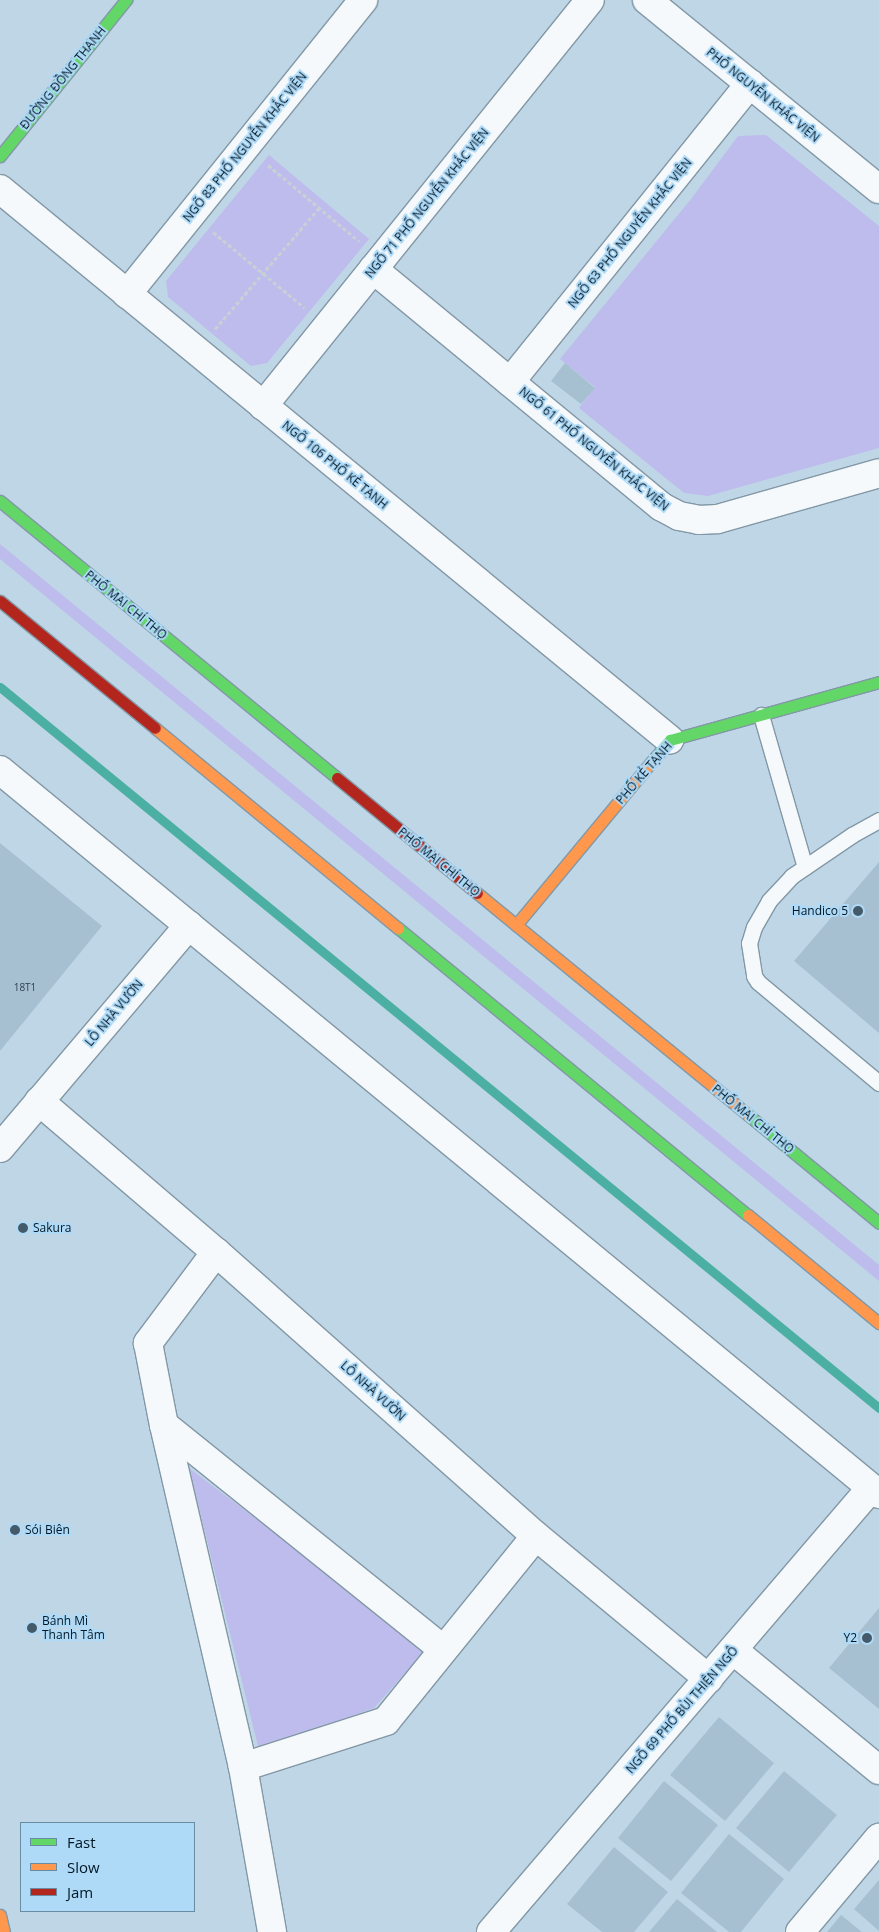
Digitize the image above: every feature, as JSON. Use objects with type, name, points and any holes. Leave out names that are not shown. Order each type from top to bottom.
[{"type":"main road","name":"ĐƯỜNG ĐỒNG THANH","points":[[0,156],[126,0]]},
{"type":"main road","name":"PHỐ MAI CHÍ THỌ","points":[[0,501],[879,1223]]},
{"type":"main road","points":[[0,601],[879,1323]]},
{"type":"main road","name":"PHỐ KẺ TẠNH","points":[[516,925],[670,740],[879,682]]},
{"type":"main road","points":[[0,1915],[4,1932]]},
{"type":"street","name":"NGÕ 83 PHỐ NGUYỄN KHẮC VIỆN","points":[[127,294],[363,0]]},
{"type":"street","name":"NGÕ 71 PHỐ NGUYỄN KHẮC VIỆN","points":[[263,406],[590,0]]},
{"type":"street","name":"PHỐ NGUYỄN KHẮC VIỆN","points":[[647,0],[879,189]]},
{"type":"street","name":"NGÕ 63 PHỐ NGUYỄN KHẮC VIỆN","points":[[510,382],[750,84]]},
{"type":"street","name":"NGÕ 106 PHỐ KẺ TẠNH","points":[[0,189],[670,740]]},
{"type":"street","name":"NGÕ 61 PHỐ NGUYỄN KHẮC VIỆN","points":[[373,270],[662,507],[679,516],[698,520],[718,519],[879,473]]},
{"type":"street","points":[[0,770],[875,1491]]},
{"type":"street","name":"LÔ NHÀ VƯỜN","points":[[0,1148],[189,925]]},
{"type":"street","name":"LÔ NHÀ VƯỜN","points":[[39,1102],[216,1252],[536,1536],[709,1679]]},
{"type":"street","points":[[216,1252],[148,1343],[164,1425],[243,1767],[272,1932]]},
{"type":"street","points":[[164,1425],[443,1649]]},
{"type":"street","name":"NGÕ 69 PHỐ BÙI THIỆN NGÔ","points":[[491,1932],[733,1650],[875,1491]]},
{"type":"street","points":[[243,1767],[386,1721],[536,1536]]},
{"type":"street","points":[[733,1650],[879,1770]]},
{"type":"street","points":[[800,1932],[879,1838]]},
{"type":"lane","points":[[761,715],[805,868]]},
{"type":"lane","points":[[879,820],[852,835],[792,876],[769,901],[754,927],[749,943],[754,976],[879,1083]]},
{"type":"path","points":[[267,164],[361,242]]},
{"type":"path","points":[[213,332],[319,208]]},
{"type":"path","points":[[212,231],[306,309]]},
{"type":"shaded area","points":[[766,135],[879,226],[879,448],[708,496],[684,493],[579,408],[595,387],[560,359],[691,199],[738,136]]},
{"type":"shaded area","points":[[269,155],[369,239],[267,363],[251,366],[168,297],[166,281]]},
{"type":"shaded area","points":[[0,544],[879,1265],[879,1281],[0,559]]},
{"type":"shaded area","points":[[189,1468],[427,1648],[374,1708],[259,1750]]},
{"type":"building","points":[[565,363],[595,388],[581,404],[551,381]]},
{"type":"building","points":[[0,843],[102,926],[0,1051]]},
{"type":"building","name":"Handico 5","points":[[879,862],[879,1033],[794,961]]},
{"type":"building","name":"Y2","points":[[879,1608],[879,1709],[829,1668]]},
{"type":"building","points":[[719,1717],[774,1763],[725,1821],[670,1775]]},
{"type":"building","points":[[784,1771],[837,1815],[789,1872],[736,1828]]},
{"type":"building","points":[[664,1781],[718,1825],[671,1881],[618,1838]]},
{"type":"building","points":[[729,1834],[784,1879],[741,1932],[729,1932],[681,1893]]},
{"type":"building","points":[[614,1847],[668,1892],[634,1932],[602,1932],[567,1904]]},
{"type":"building","points":[[879,1880],[879,1931],[854,1909]]},
{"type":"building","points":[[677,1899],[717,1932],[649,1932]]},
{"type":"building","points":[[841,1915],[862,1932],[827,1932]]},
{"type":"waterway","points":[[0,687],[879,1408]]},
{"type":"traffic: fast","points":[[0,156],[126,0]]},
{"type":"traffic: fast","points":[[0,501],[337,778]]},
{"type":"traffic: fast","points":[[654,759],[670,740],[879,682]]},
{"type":"traffic: fast","points":[[398,928],[748,1215]]},
{"type":"traffic: fast","points":[[747,1114],[879,1223]]},
{"type":"traffic: slow","points":[[155,728],[398,928]]},
{"type":"traffic: slow","points":[[516,925],[654,759]]},
{"type":"traffic: slow","points":[[477,893],[747,1114]]},
{"type":"traffic: slow","points":[[748,1215],[879,1323]]},
{"type":"traffic: slow","points":[[0,1915],[4,1932]]},
{"type":"traffic: jam","points":[[0,601],[155,728]]},
{"type":"traffic: jam","points":[[337,778],[477,893]]},
{"type":"place","name":"Handico 5","points":[[858,911]]},
{"type":"place","name":"Sakura","points":[[23,1228]]},
{"type":"place","name":"Sói Biên","points":[[15,1530]]},
{"type":"place","name":"Bánh Mì Thanh Tâm","points":[[32,1628]]},
{"type":"place","name":"Y2","points":[[867,1638]]}]
